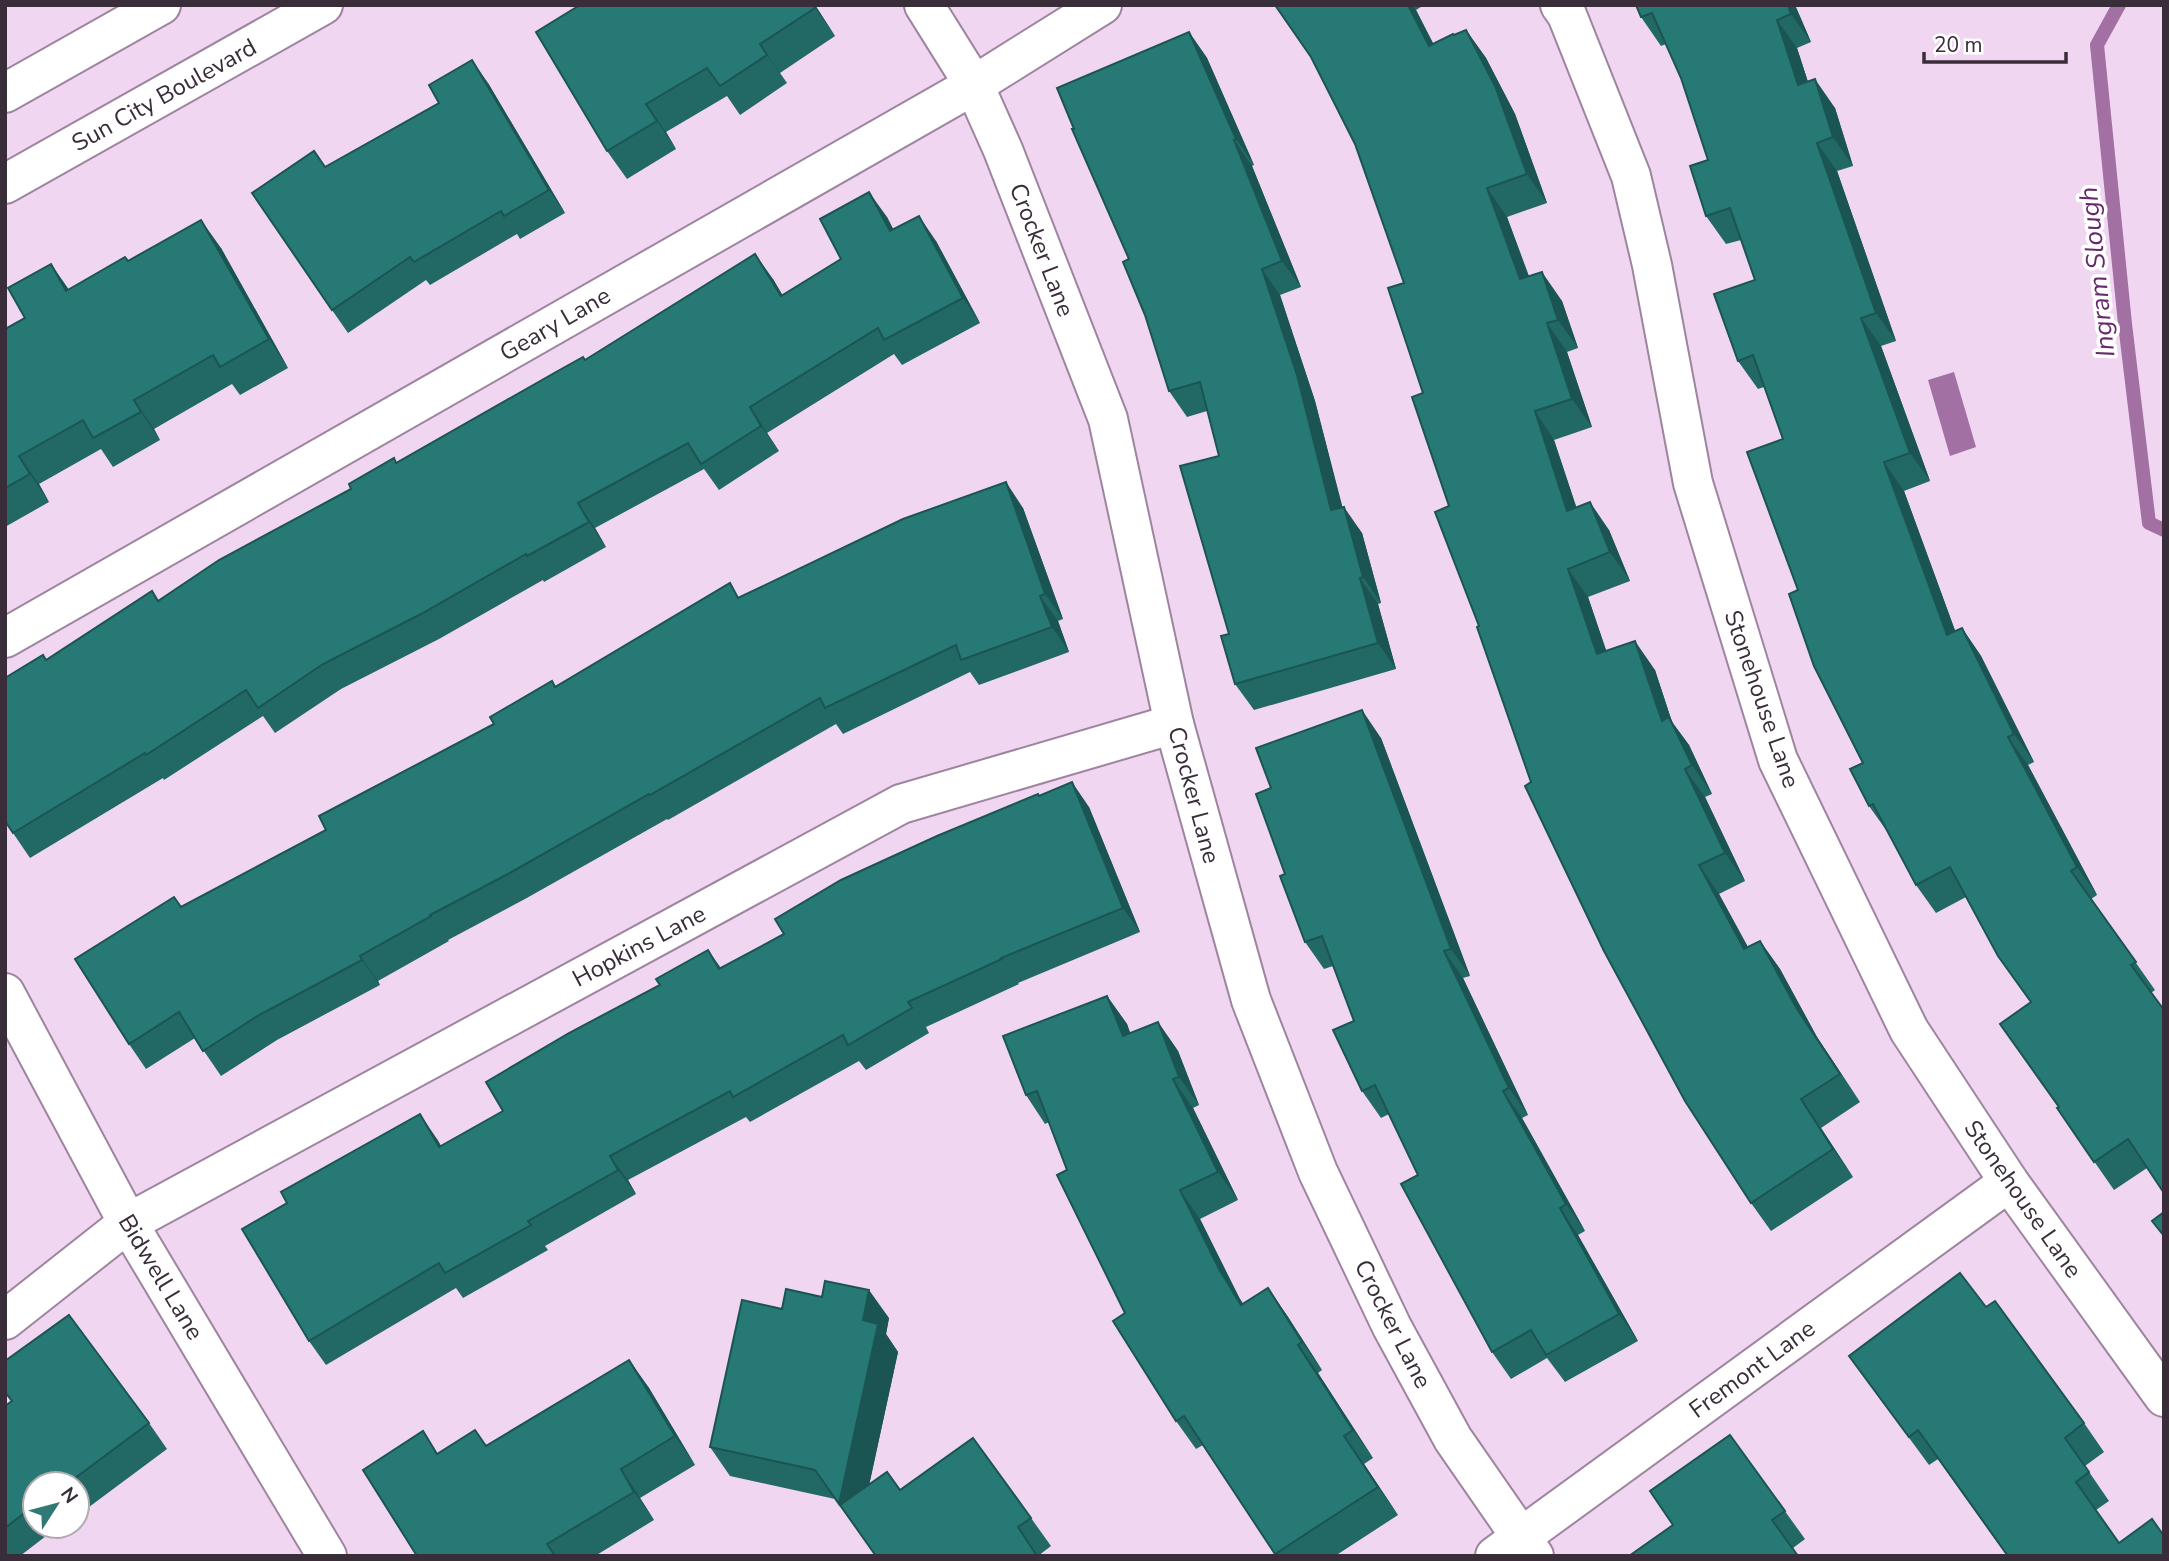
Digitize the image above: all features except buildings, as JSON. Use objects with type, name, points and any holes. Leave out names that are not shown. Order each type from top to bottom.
[{"type":"street","points":[[5,93],[161,5]]},
{"type":"street","name":"Sun City Boulevard","points":[[5,184],[323,5]]},
{"type":"street","name":"Crocker Lane","points":[[924,5],[974,85],[1003,150],[1108,419],[1174,724],[1251,1000],[1318,1172],[1392,1327],[1516,1549]]},
{"type":"street","name":"Geary Lane","points":[[5,638],[974,85],[1102,5]]},
{"type":"street","name":"Stonehouse Lane","points":[[1560,5],[1567,15],[1632,176],[1652,265],[1693,483],[1777,760],[1909,1030],[2009,1182],[2164,1397]]},
{"type":"street","name":"Hopkins Lane","points":[[5,1320],[128,1223],[901,804],[1174,724]]},
{"type":"street","name":"Bidwell Lane","points":[[5,993],[128,1223],[327,1556]]},
{"type":"street","name":"Fremont Lane","points":[[1516,1549],[2009,1182]]},
{"type":"shaded area","points":[[1954,372],[1976,447],[1950,456],[1928,380]]},
{"type":"waterway","name":"Ingram Slough","points":[[2119,5],[2097,45],[2125,324],[2149,523],[2164,530]]}]
